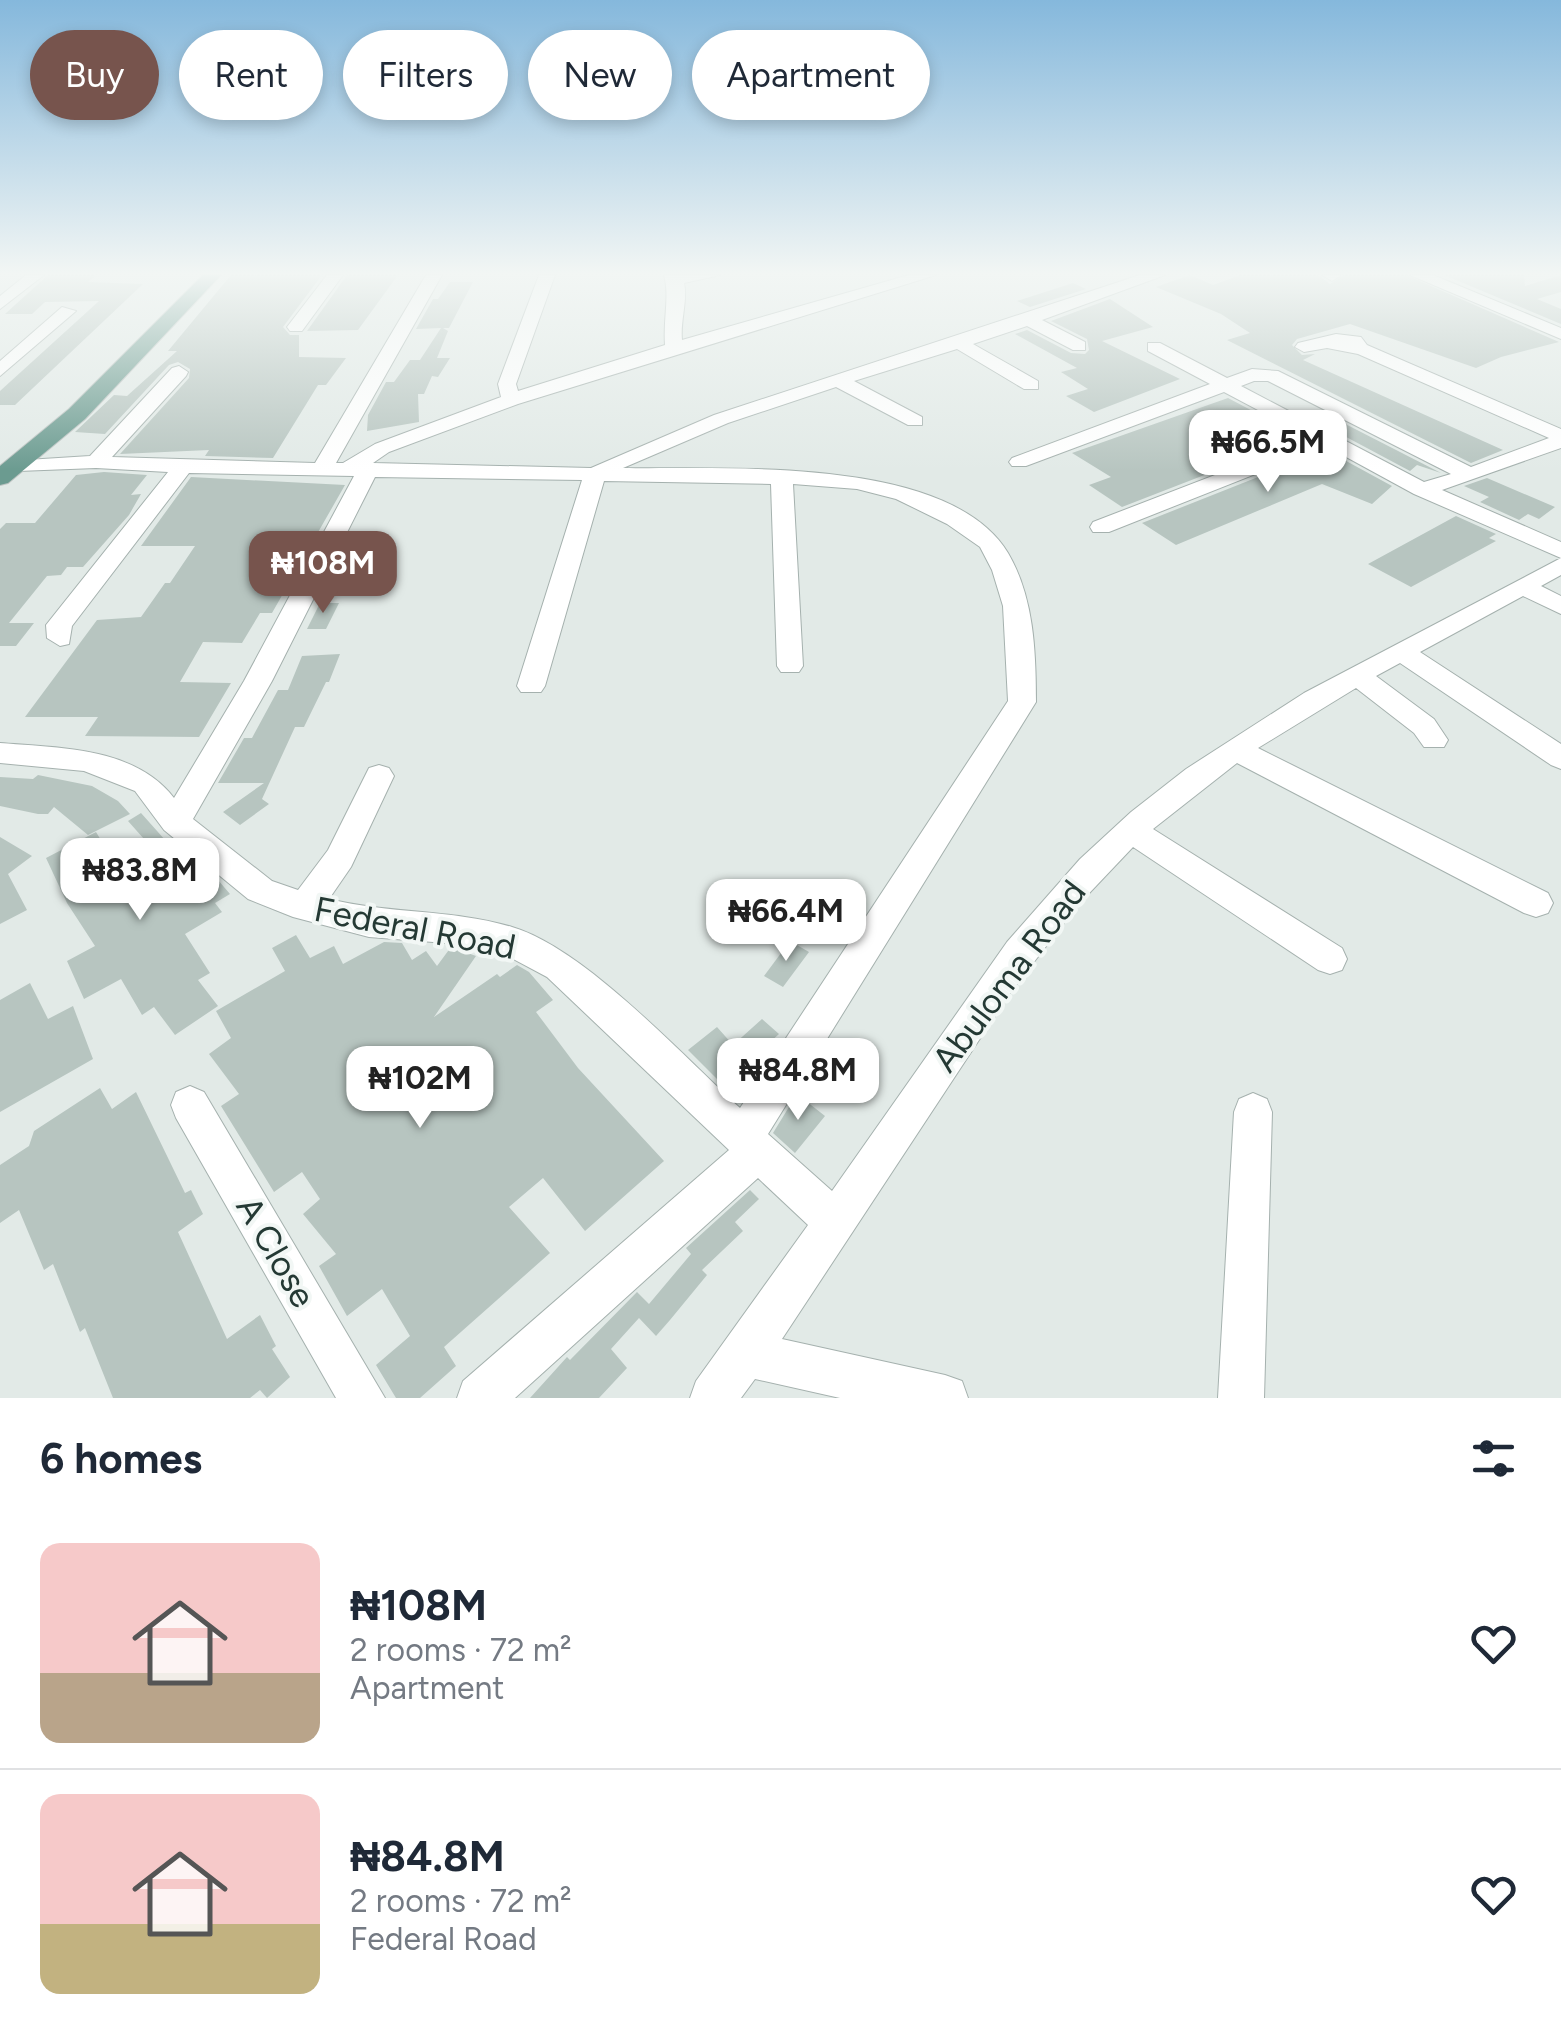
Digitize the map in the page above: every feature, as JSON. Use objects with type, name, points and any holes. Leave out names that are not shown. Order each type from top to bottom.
[{"type":"main road","points":[[4,464],[132,340]]},
{"type":"main road","points":[[4,464],[90,402],[150,340]]},
{"type":"street","points":[[0,370],[34,340]]},
{"type":"street","points":[[322,469],[397,340]]},
{"type":"street","points":[[511,400],[508,384],[523,340]]},
{"type":"street","points":[[673,340],[674,348]]},
{"type":"street","points":[[175,822],[258,681],[359,468],[382,448],[511,400],[701,340]]},
{"type":"street","points":[[531,686],[595,474],[674,438],[966,340]]},
{"type":"street","points":[[1067,340],[1078,346]]},
{"type":"street","points":[[1304,347],[1341,340]]},
{"type":"street","points":[[1351,340],[1561,438]]},
{"type":"street","points":[[959,343],[1030,385]]},
{"type":"street","points":[[1154,347],[1324,440],[1561,551]]},
{"type":"street","points":[[96,462],[180,372]]},
{"type":"street","points":[[1019,462],[1252,376],[1271,375],[1470,474]]},
{"type":"street","points":[[838,380],[916,420]]},
{"type":"street","points":[[1422,489],[1561,438]]},
{"type":"street","points":[[1101,527],[1324,440]]},
{"type":"street","points":[[4,464],[96,462],[183,468],[782,476],[874,484],[907,492],[971,528],[995,550],[1009,583],[1024,673],[1022,702],[987,761],[892,901],[751,1143],[480,1398]]},
{"type":"street","points":[[60,638],[59,625],[183,468]]},
{"type":"street","points":[[782,476],[790,666]]},
{"type":"street","name":"Abuloma Road","points":[[713,1398],[976,1012],[1035,932],[1092,867],[1236,750],[1358,676],[1561,565]]},
{"type":"street","points":[[1523,586],[1561,606]]},
{"type":"street","points":[[1402,652],[1561,758]]},
{"type":"street","points":[[1358,676],[1424,726],[1434,740]]},
{"type":"street","points":[[1236,750],[1536,902]]},
{"type":"street","name":"Federal Road","points":[[0,753],[87,761],[146,783],[175,822],[260,890],[305,907],[369,922],[459,930],[509,940],[559,966],[836,1222]]},
{"type":"street","points":[[305,907],[340,858],[378,776]]},
{"type":"street","points":[[1132,831],[1330,959]]},
{"type":"street","name":"A Close","points":[[190,1105],[362,1398]]},
{"type":"street","points":[[1241,1398],[1252,1112]]},
{"type":"street","points":[[745,1354],[944,1398]]},
{"type":"building","points":[[56,340],[84,340],[15,405],[0,405],[0,391]]},
{"type":"building","points":[[177,340],[299,340],[299,357],[346,358],[326,385],[318,385],[273,458],[205,456],[209,450],[120,454],[189,378],[190,369],[178,362],[169,365],[105,434],[75,432],[114,395],[127,396],[177,351],[168,351]]},
{"type":"building","points":[[433,340],[444,340],[437,358],[450,358],[438,377],[432,376],[424,394],[418,394],[419,422],[367,431],[368,415],[386,382],[394,382],[410,360],[420,360]]},
{"type":"building","points":[[1026,340],[1047,340],[1071,353],[1085,354],[1089,350],[1087,340],[1105,340],[1180,379],[1094,412],[1066,396],[1088,389],[1061,372],[1077,368]]},
{"type":"building","points":[[1227,340],[1296,340],[1292,345],[1302,355],[1315,354],[1303,360],[1503,450],[1471,463]]},
{"type":"building","points":[[1397,340],[1559,342],[1501,357],[1476,368]]},
{"type":"building","points":[[1228,398],[1302,437],[1122,507],[1089,485],[1111,477],[1072,453]]},
{"type":"building","points":[[1318,410],[1441,473],[1417,465],[1410,471],[1305,415]]},
{"type":"building","points":[[1326,450],[1392,486],[1372,504],[1322,484],[1176,545],[1142,523]]},
{"type":"building","points":[[76,475],[147,475],[131,495],[141,494],[129,515],[83,567],[67,567],[61,575],[47,576],[9,623],[34,623],[16,646],[0,646],[0,529],[6,523],[35,523]]},
{"type":"building","points":[[191,477],[345,485],[272,613],[260,613],[242,643],[203,642],[180,682],[231,683],[199,737],[85,736],[98,717],[25,717],[97,620],[141,617],[165,583],[170,583],[195,546],[141,546]]},
{"type":"building","points":[[1487,478],[1555,507],[1539,519],[1528,514],[1519,520],[1480,502],[1489,497],[1464,486]]},
{"type":"building","points":[[1456,516],[1496,534],[1489,538],[1496,541],[1411,587],[1368,564]]},
{"type":"building","points":[[320,603],[339,603],[326,629],[307,629]]},
{"type":"building","points":[[340,654],[304,727],[295,727],[262,799],[269,804],[240,825],[223,812],[264,783],[218,783],[244,738],[252,738],[278,690],[288,690],[302,656]]},
{"type":"building","points":[[38,775],[92,786],[118,801],[130,814],[88,835],[54,807],[48,814],[38,814],[0,806],[0,777],[33,779]]},
{"type":"building","points":[[141,813],[207,887],[218,880],[230,894],[215,903],[222,912],[185,934],[210,973],[198,980],[218,1006],[175,1035],[154,1007],[142,1015],[121,979],[84,999],[67,961],[95,946],[67,903],[46,858],[96,832],[113,860],[144,839],[128,821]]},
{"type":"building","points":[[0,837],[32,856],[8,874],[27,910],[0,924]]},
{"type":"building","points":[[296,935],[310,958],[334,946],[343,964],[384,942],[402,943],[412,960],[426,951],[437,966],[451,947],[476,956],[434,1017],[497,974],[500,977],[517,965],[529,972],[553,1000],[536,1012],[578,1068],[664,1161],[585,1231],[543,1178],[509,1207],[550,1253],[444,1347],[456,1366],[420,1398],[396,1398],[376,1365],[410,1336],[382,1289],[347,1316],[319,1266],[336,1254],[303,1214],[320,1199],[302,1172],[274,1192],[221,1106],[239,1094],[209,1054],[231,1038],[216,1011],[285,971],[272,948]]},
{"type":"building","points":[[790,941],[809,952],[783,987],[764,976]]},
{"type":"building","points":[[30,983],[48,1019],[73,1006],[93,1059],[0,1112],[0,1000]]},
{"type":"building","points":[[762,1019],[779,1034],[745,1065],[758,1074],[739,1101],[688,1050],[717,1027],[733,1045]]},
{"type":"building","points":[[100,1088],[112,1109],[136,1092],[185,1193],[191,1190],[203,1214],[178,1232],[227,1339],[260,1315],[276,1346],[272,1349],[290,1377],[267,1398],[260,1390],[250,1398],[113,1398],[85,1328],[80,1332],[53,1264],[44,1270],[19,1210],[0,1223],[0,1165],[29,1146],[34,1131]]},
{"type":"building","points":[[797,1094],[825,1116],[795,1153],[773,1133]]},
{"type":"building","points":[[750,1190],[759,1199],[735,1222],[743,1231],[702,1270],[707,1275],[670,1320],[656,1336],[639,1318],[611,1349],[627,1368],[599,1398],[530,1398],[567,1357],[570,1360],[637,1292],[649,1304],[691,1254],[686,1248]]}]
